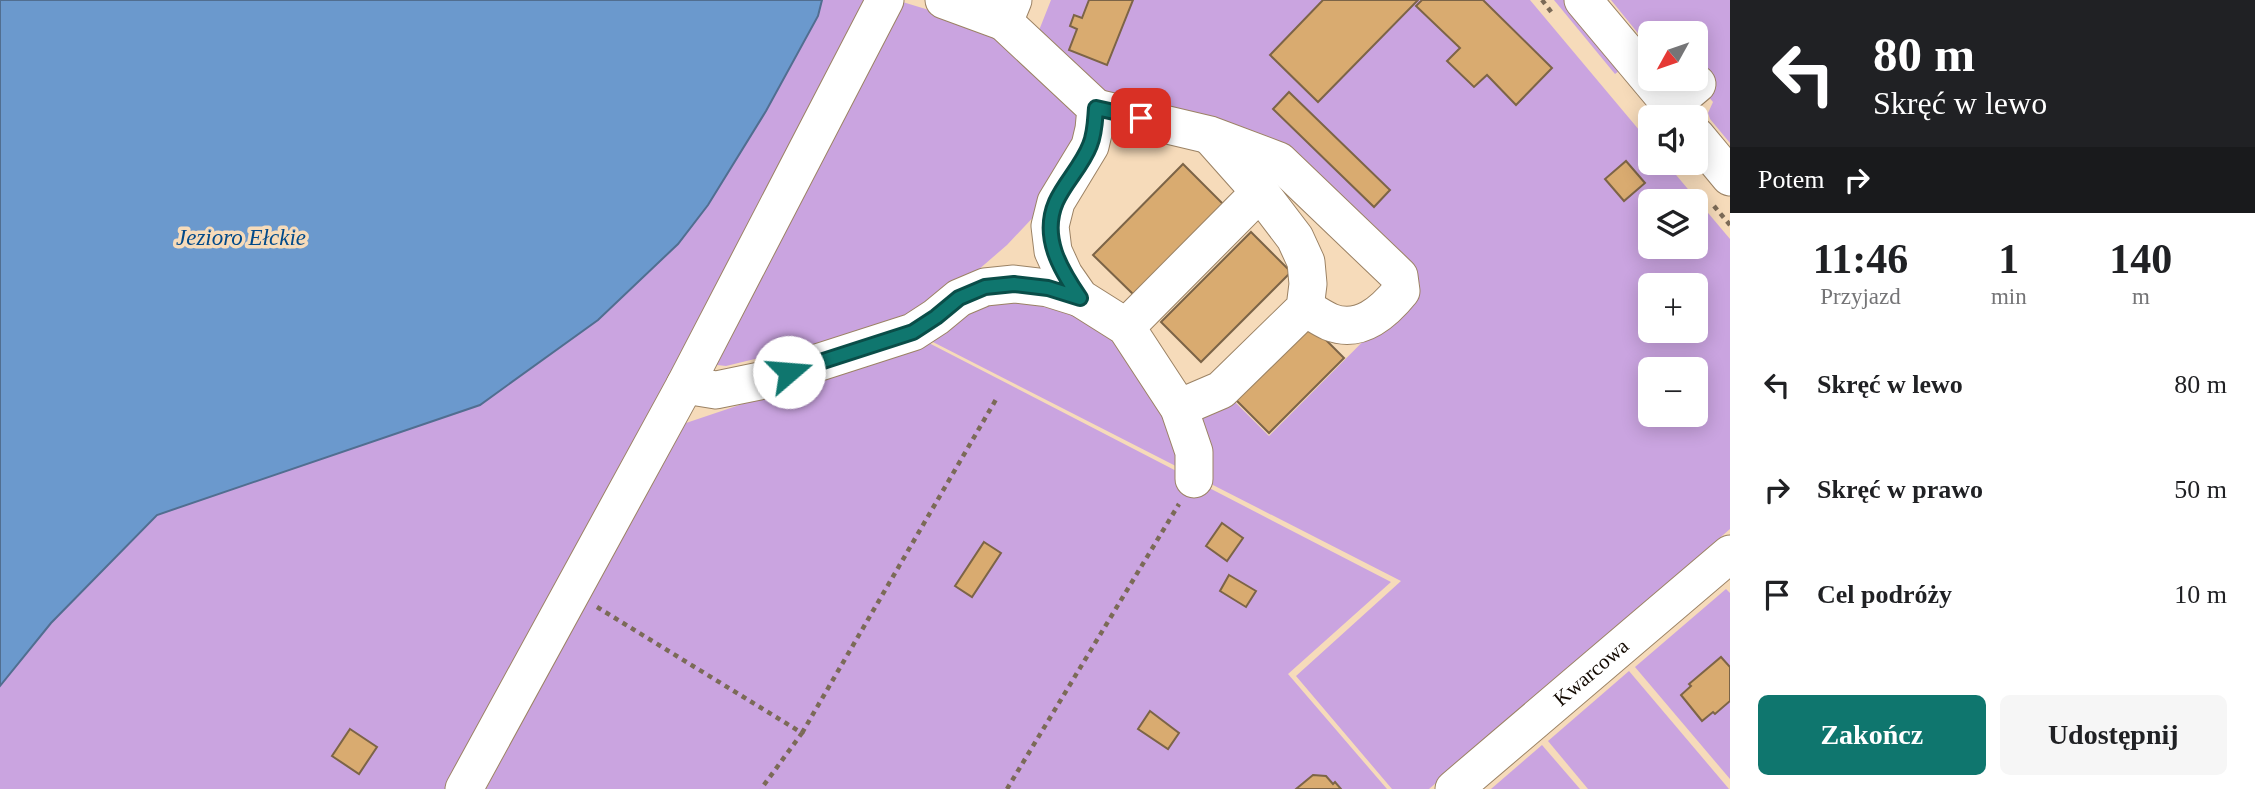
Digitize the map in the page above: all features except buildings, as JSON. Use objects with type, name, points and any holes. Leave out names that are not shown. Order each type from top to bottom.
[{"type":"street","points":[[464,789],[685,385],[885,0]]},
{"type":"street","points":[[944,0],[1009,11],[1096,108],[1210,135],[1279,161],[1399,276],[1401,291],[1377,317],[1353,325],[1331,323],[1306,308]]},
{"type":"street","points":[[1583,0],[1683,102]]},
{"type":"street","points":[[1080,298],[1064,275],[1054,251],[1050,226],[1056,202],[1090,146],[1096,108]]},
{"type":"street","points":[[1179,408],[1221,390],[1306,308],[1306,262],[1295,238],[1260,192],[1210,135]]},
{"type":"street","points":[[1708,150],[1730,177]]},
{"type":"street","points":[[1126,327],[1260,192]]},
{"type":"street","points":[[685,385],[716,390],[764,380],[913,332],[959,298],[985,287],[1014,284],[1048,288],[1080,298],[1126,327],[1179,408],[1195,452],[1194,479]]},
{"type":"street","name":"Kwarcowa","points":[[1454,789],[1730,554]]},
{"type":"path","points":[[761,789],[802,733],[998,396]]},
{"type":"path","points":[[1007,789],[1194,479]]},
{"type":"path","points":[[573,592],[802,733]]},
{"type":"shaded area","points":[[822,0],[896,0],[952,17],[1001,39],[1074,104],[1081,124],[1040,210],[1007,245],[941,302],[865,332],[726,366],[681,361],[448,789],[0,789],[0,631],[51,623],[157,515],[480,405],[564,345],[562,293],[818,16]]},
{"type":"shaded area","points":[[1051,0],[1530,0],[1638,129],[1638,175],[1676,175],[1688,189],[1638,189],[1638,259],[1708,259],[1708,213],[1730,239],[1730,529],[1429,789],[1392,789],[1296,676],[1401,581],[929,340],[985,297],[1073,308],[1121,340],[1150,383],[1229,396],[1269,436],[1420,284],[1271,138],[1163,114],[1103,97],[1036,38]]},
{"type":"shaded area","points":[[1554,0],[1566,0],[1619,71],[1615,74]]},
{"type":"shaded area","points":[[1611,0],[1730,0],[1730,143],[1710,119],[1708,113],[1713,102],[1703,91],[1708,91],[1708,21],[1638,21],[1638,33]]},
{"type":"shaded area","points":[[927,342],[1391,582],[1288,674],[1387,789],[486,789],[683,424]]},
{"type":"shaded area","points":[[1726,589],[1730,593],[1730,779],[1635,667]]},
{"type":"shaded area","points":[[1629,671],[1729,789],[1588,789],[1548,741]]},
{"type":"shaded area","points":[[1542,745],[1580,789],[1491,789]]},
{"type":"water","name":"Jezioro Ełckie","points":[[0,0],[822,0],[818,16],[766,111],[708,205],[678,244],[598,320],[480,405],[157,515],[51,623],[0,686]]},
{"type":"route","points":[[789,372],[913,332],[959,298],[985,287],[1014,284],[1048,288],[1080,298],[1064,275],[1054,251],[1050,226],[1056,202],[1090,146],[1096,108],[1141,118]]}]
